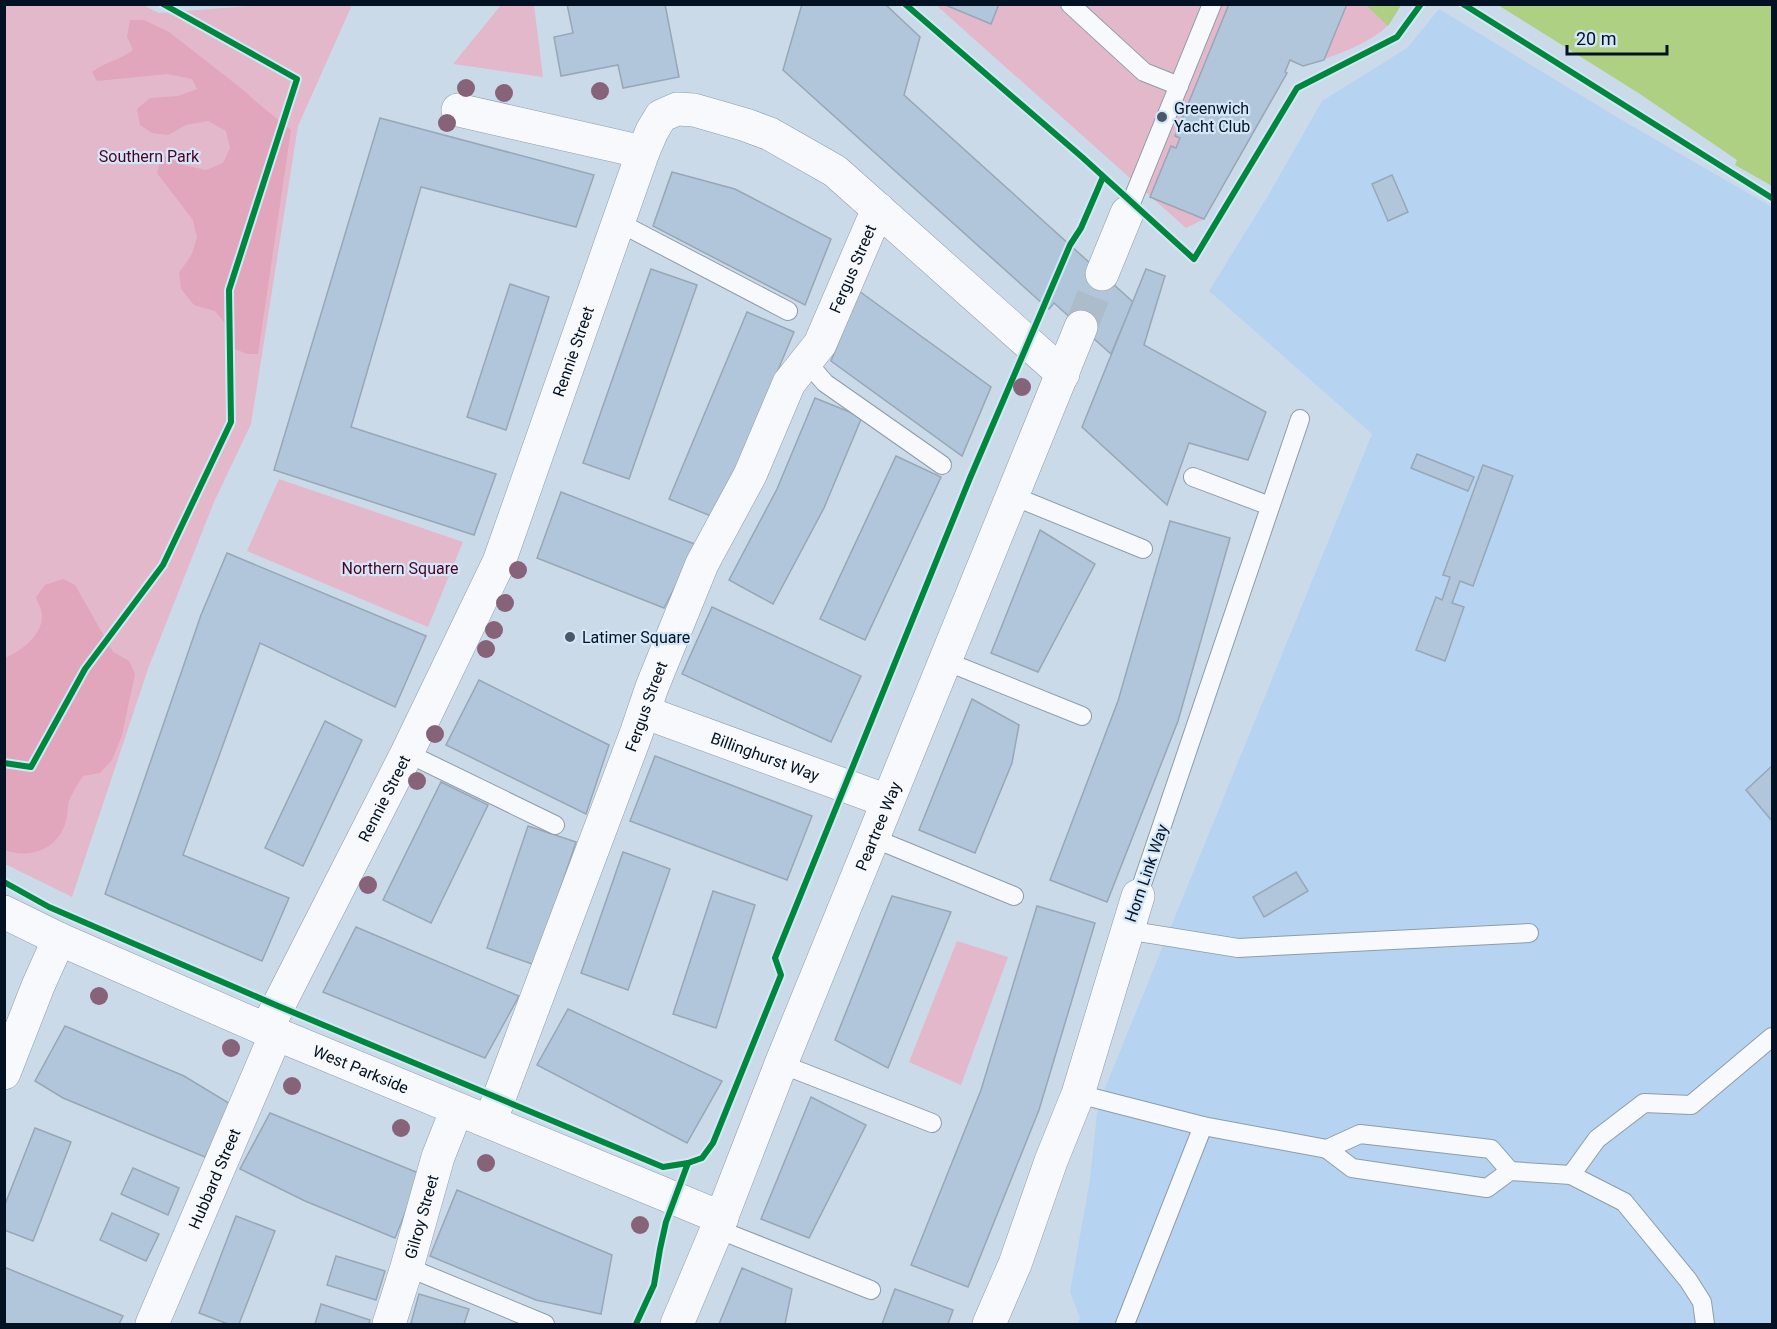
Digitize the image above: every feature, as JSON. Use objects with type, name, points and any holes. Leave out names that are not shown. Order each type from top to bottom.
[{"type":"street","name":"Rennie Street","points":[[271,1032],[499,562],[643,152],[661,116],[677,109],[694,110],[746,125],[770,134],[835,171],[1063,374]]},
{"type":"street","points":[[458,110],[643,152]]},
{"type":"street","name":"Fergus Street","points":[[490,1122],[652,687],[702,564],[750,475],[789,383],[820,344],[878,209]]},
{"type":"street","points":[[1102,274],[1127,213]]},
{"type":"street","name":"Peartree Way","points":[[677,1324],[1081,327]]},
{"type":"street","name":"Billinghurst Way","points":[[644,712],[887,801]]},
{"type":"street","name":"Horn Link Way","points":[[989,1324],[1015,1264],[1051,1161],[1078,1094],[1138,896]]},
{"type":"street","name":"West Parkside","points":[[4,912],[59,939],[271,1032],[490,1122],[719,1223]]},
{"type":"street","points":[[4,1073],[59,939]]},
{"type":"street","name":"Hubbard Street","points":[[152,1324],[271,1032]]},
{"type":"street","name":"Gilroy Street","points":[[389,1324],[438,1157],[457,1108]]},
{"type":"lane","points":[[1070,4],[1144,72],[1179,86]]},
{"type":"lane","points":[[1127,213],[1212,4]]},
{"type":"lane","points":[[618,222],[788,310]]},
{"type":"lane","points":[[806,361],[825,383],[942,465]]},
{"type":"lane","name":"Horn Link Way","points":[[1138,896],[1300,419]]},
{"type":"lane","points":[[1193,477],[1270,506]]},
{"type":"lane","points":[[1013,496],[1143,549]]},
{"type":"lane","points":[[945,661],[1082,716]]},
{"type":"lane","points":[[407,753],[555,825]]},
{"type":"lane","points":[[873,838],[1014,896]]},
{"type":"lane","points":[[1126,930],[1238,948],[1529,933]]},
{"type":"lane","points":[[1571,1175],[1597,1139],[1644,1103],[1691,1105],[1773,1037]]},
{"type":"lane","points":[[781,1064],[933,1123]]},
{"type":"lane","points":[[1078,1094],[1203,1126],[1327,1149],[1352,1168],[1487,1188],[1510,1171],[1571,1175],[1624,1202],[1688,1280],[1702,1302],[1706,1324]]},
{"type":"lane","points":[[1125,1324],[1203,1126]]},
{"type":"lane","points":[[1327,1149],[1360,1134],[1491,1149],[1510,1171]]},
{"type":"lane","points":[[719,1223],[871,1290]]},
{"type":"lane","points":[[407,1267],[545,1324]]},
{"type":"shaded area","points":[[1366,5],[1401,5],[1388,26]]},
{"type":"shaded area","points":[[1498,5],[1772,5],[1772,186],[1735,165],[1737,160],[1640,94]]},
{"type":"shaded area","points":[[1439,9],[1620,119],[1772,207],[1772,1324],[1077,1324],[1080,1318],[1070,1292],[1090,1179],[1097,1113],[1105,1088],[1372,434],[1209,291],[1269,194],[1322,101],[1407,48]]},
{"type":"shaded area","points":[[130,20],[144,20],[169,32],[291,130],[258,354],[247,354],[235,349],[227,339],[224,322],[215,311],[194,305],[181,289],[179,273],[192,254],[197,237],[193,220],[157,173],[162,154],[183,165],[206,170],[223,163],[230,148],[226,131],[208,121],[186,125],[168,135],[152,133],[140,125],[137,109],[150,98],[178,96],[197,89],[192,79],[167,74],[97,81],[92,72],[133,50],[127,37]]},
{"type":"shaded area","points":[[63,579],[75,585],[113,652],[129,661],[135,674],[122,735],[112,760],[100,773],[83,776],[70,798],[67,818],[61,833],[49,846],[32,853],[14,853],[4,850],[5,658],[24,647],[35,636],[42,616],[36,597],[45,585]]},
{"type":"green space","name":"Southern Park","points":[[4,5],[143,5],[159,13],[262,5],[352,5],[298,126],[251,424],[214,502],[148,669],[72,897],[5,864]]},
{"type":"green space","points":[[501,5],[534,5],[543,77],[453,64]]},
{"type":"green space","name":"Greenwich Yacht Club","points":[[936,5],[1401,5],[1381,32],[1361,44],[1303,66],[1290,61],[1285,71],[1287,73],[1204,219],[1186,228]]},
{"type":"green space","name":"Northern Square","points":[[279,479],[463,542],[428,627],[247,551]]},
{"type":"green space","points":[[957,941],[1008,957],[961,1085],[909,1062]]},
{"type":"building","points":[[567,4],[665,4],[679,77],[623,88],[618,65],[561,76],[554,37],[573,33]]},
{"type":"building","points":[[802,4],[885,4],[920,37],[904,95],[1133,302],[1111,354],[1054,303],[1049,309],[1044,305],[783,70]]},
{"type":"building","points":[[943,4],[999,4],[991,24]]},
{"type":"building","points":[[1229,4],[1347,4],[1324,60],[1303,66],[1290,60],[1285,72],[1287,73],[1204,219],[1150,197],[1171,146],[1176,148],[1180,138],[1175,136]]},
{"type":"building","points":[[380,118],[594,175],[576,227],[421,187],[351,427],[496,474],[474,535],[274,470]]},
{"type":"building","points":[[672,172],[735,189],[831,239],[805,305],[653,226]]},
{"type":"building","points":[[1392,175],[1408,212],[1388,221],[1372,184]]},
{"type":"building","points":[[651,269],[697,285],[629,479],[583,463]]},
{"type":"building","points":[[1146,269],[1165,276],[1144,345],[1266,412],[1248,460],[1189,443],[1167,505],[1082,427]]},
{"type":"building","points":[[510,284],[549,297],[506,430],[467,417]]},
{"type":"building","points":[[859,291],[991,387],[962,456],[831,361]]},
{"type":"building","points":[[747,312],[794,332],[736,470],[711,516],[669,499]]},
{"type":"building","points":[[815,398],[862,417],[824,508],[773,604],[729,580],[777,489]]},
{"type":"building","points":[[1417,454],[1474,477],[1468,491],[1411,468]]},
{"type":"building","points":[[896,456],[941,477],[865,640],[820,619]]},
{"type":"building","points":[[1483,465],[1513,476],[1473,586],[1460,581],[1452,603],[1464,607],[1445,661],[1416,650],[1436,597],[1442,600],[1450,577],[1443,575]]},
{"type":"building","points":[[561,492],[697,545],[664,608],[537,558]]},
{"type":"building","points":[[1170,521],[1230,538],[1178,721],[1107,902],[1050,880],[1118,701]]},
{"type":"building","points":[[1040,530],[1095,564],[1038,672],[991,653]]},
{"type":"building","points":[[227,553],[426,636],[395,707],[260,643],[183,855],[289,898],[262,961],[105,894],[201,615]]},
{"type":"building","points":[[712,607],[861,676],[831,742],[682,674]]},
{"type":"building","points":[[479,680],[609,745],[586,814],[446,745]]},
{"type":"building","points":[[972,699],[1019,725],[1012,763],[975,853],[919,830]]},
{"type":"building","points":[[325,721],[362,740],[303,866],[265,848]]},
{"type":"building","points":[[655,756],[812,816],[787,880],[630,821]]},
{"type":"building","points":[[1772,766],[1772,821],[1746,790]]},
{"type":"building","points":[[441,782],[488,805],[431,923],[383,900]]},
{"type":"building","points":[[528,826],[576,842],[535,965],[487,948]]},
{"type":"building","points":[[623,852],[670,869],[628,990],[581,973]]},
{"type":"building","points":[[1296,872],[1308,891],[1264,917],[1253,897]]},
{"type":"building","points":[[713,891],[755,905],[716,1028],[673,1014]]},
{"type":"building","points":[[892,896],[951,912],[888,1068],[835,1040]]},
{"type":"building","points":[[1037,906],[1095,923],[1039,1110],[968,1287],[911,1265],[981,1090]]},
{"type":"building","points":[[356,927],[519,996],[485,1058],[323,992]]},
{"type":"building","points":[[568,1009],[722,1081],[687,1143],[537,1065]]},
{"type":"building","points":[[65,1026],[184,1076],[232,1105],[205,1157],[63,1098],[35,1081]]},
{"type":"building","points":[[811,1097],[866,1125],[809,1238],[761,1219]]},
{"type":"building","points":[[270,1113],[421,1174],[395,1238],[305,1201],[240,1169]]},
{"type":"building","points":[[35,1128],[71,1142],[33,1241],[4,1230],[4,1207]]},
{"type":"building","points":[[133,1168],[179,1188],[168,1215],[121,1194]]},
{"type":"building","points":[[457,1190],[612,1255],[601,1314],[536,1300],[430,1256]]},
{"type":"building","points":[[112,1213],[159,1234],[146,1261],[100,1240]]},
{"type":"building","points":[[236,1216],[275,1231],[239,1324],[228,1324],[199,1313]]},
{"type":"building","points":[[336,1256],[385,1271],[376,1300],[327,1285]]},
{"type":"building","points":[[4,1267],[123,1316],[119,1324],[4,1324]]},
{"type":"building","points":[[742,1268],[792,1289],[785,1324],[719,1324]]},
{"type":"building","points":[[895,1289],[953,1310],[948,1324],[882,1324]]},
{"type":"building","points":[[419,1294],[469,1309],[464,1324],[411,1323]]},
{"type":"building","points":[[321,1304],[370,1320],[369,1324],[315,1324]]},
{"type":"tunnel","points":[[1081,327],[1102,274]]},
{"type":"cycle path","points":[[4,763],[31,767],[85,669],[163,565],[231,422],[229,290],[297,79],[163,4]]},
{"type":"cycle path","points":[[905,4],[1082,157],[1194,259],[1297,88],[1397,37],[1421,4]]},
{"type":"cycle path","points":[[1463,4],[1772,198]]},
{"type":"cycle path","points":[[688,1163],[702,1158],[713,1143],[781,975],[775,958],[970,478],[1070,245],[1081,228],[1103,177]]},
{"type":"cycle path","points":[[4,882],[49,907],[278,1006],[663,1167],[688,1163],[666,1222],[654,1285],[636,1324]]},
{"type":"place","name":"Greenwich Yacht Club","points":[[1162,117]]},
{"type":"place","name":"Latimer Square","points":[[570,637]]}]
